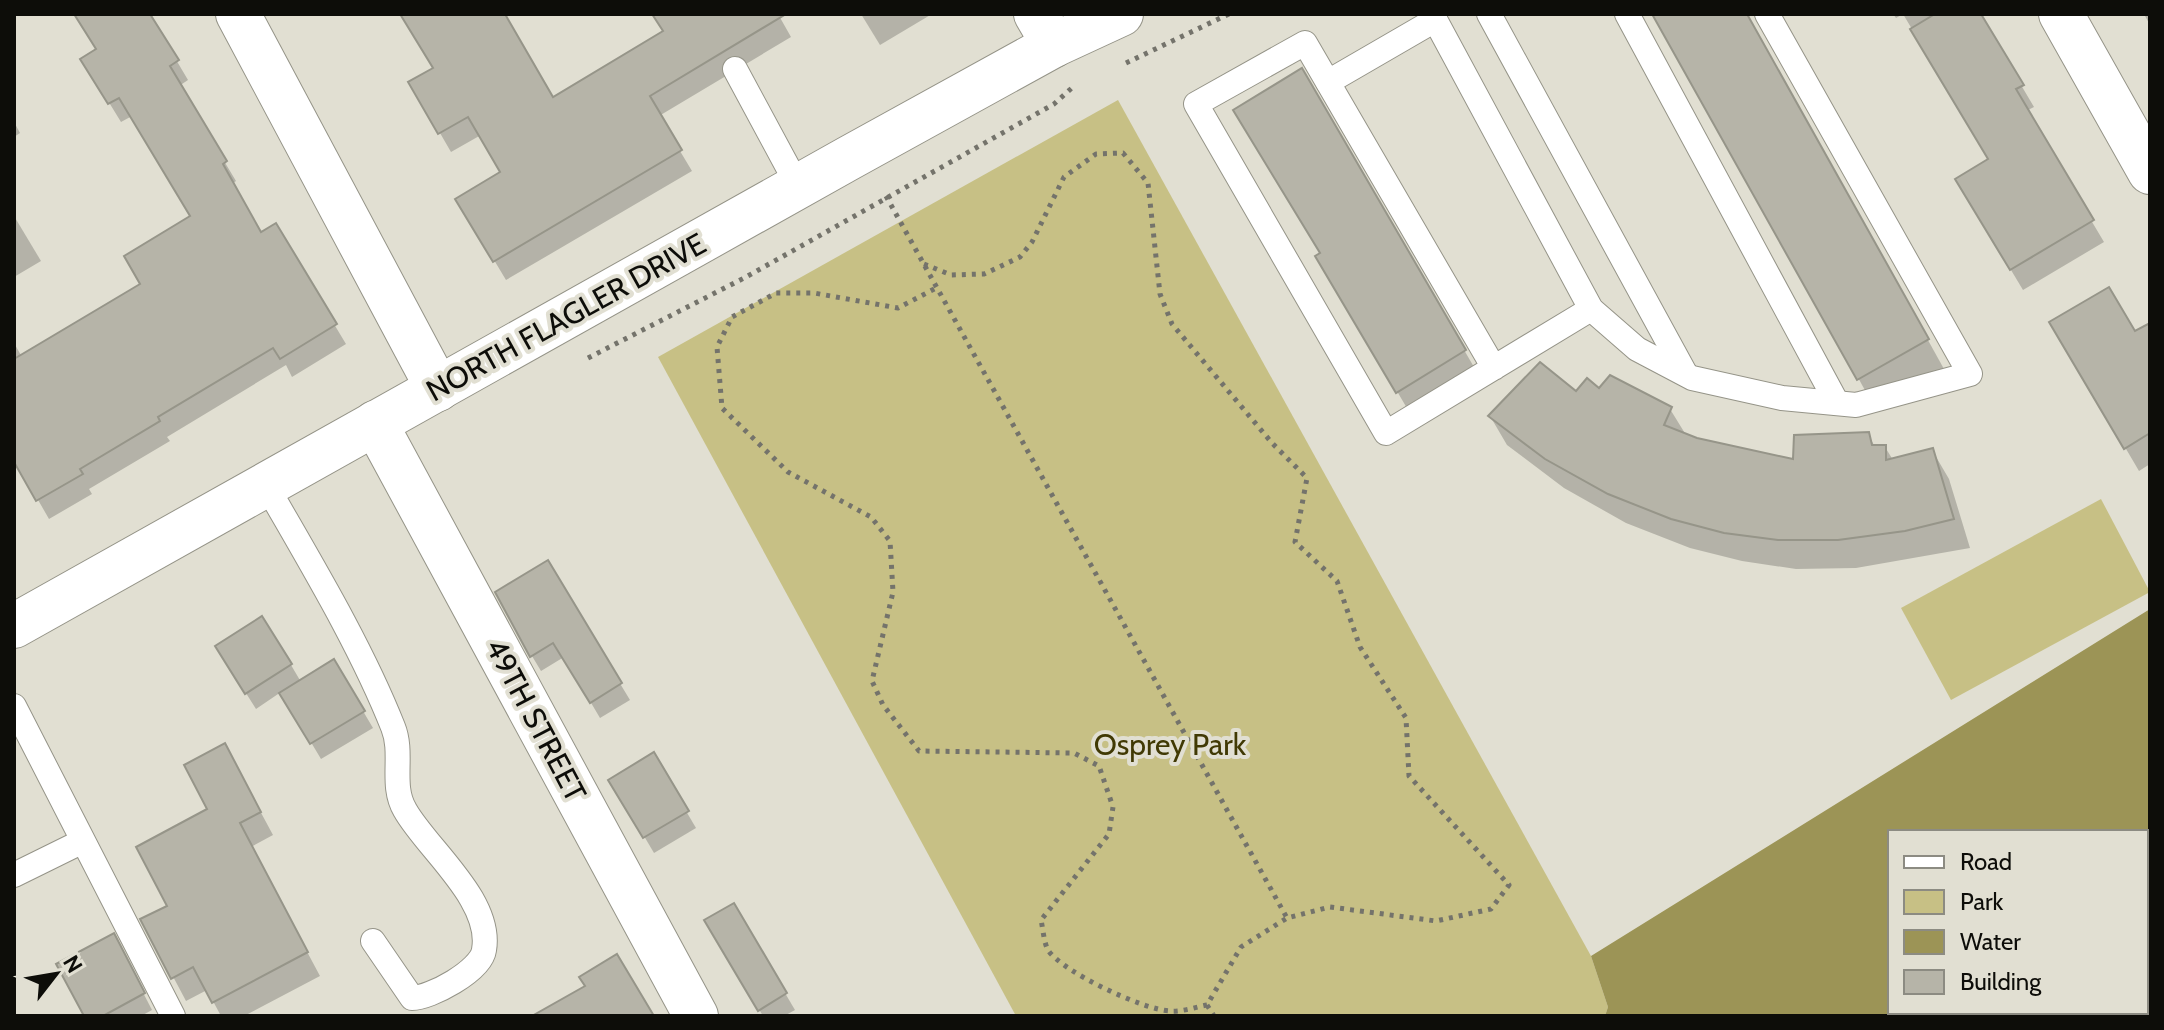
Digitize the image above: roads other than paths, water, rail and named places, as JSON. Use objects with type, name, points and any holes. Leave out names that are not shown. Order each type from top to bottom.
[{"type":"street","points":[[238,14],[438,389]]},
{"type":"street","name":"NORTH FLAGLER DRIVE","points":[[15,624],[798,186],[1045,30],[1121,14]]},
{"type":"street","points":[[2061,14],[2150,172]]},
{"type":"street","name":"49TH STREET","points":[[375,423],[696,1016]]},
{"type":"lane","points":[[1489,14],[1685,373]]},
{"type":"lane","points":[[1627,14],[1837,403]]},
{"type":"lane","points":[[1328,82],[1433,17],[1591,309],[1637,349],[1685,373],[1782,398],[1856,405],[1970,374],[1767,14]]},
{"type":"lane","points":[[1494,368],[1305,43],[1196,104],[1386,433],[1494,368],[1591,309]]},
{"type":"lane","points":[[735,69],[798,186]]},
{"type":"lane","points":[[266,485],[322,582],[395,730],[397,782],[405,811],[461,880],[479,921],[485,949],[479,963],[471,970],[424,998],[412,998],[373,941]]},
{"type":"lane","points":[[14,706],[24,750],[81,842],[173,1016]]},
{"type":"lane","points":[[14,875],[81,842]]},
{"type":"water","points":[[2150,609],[2150,1016],[1605,1016],[1608,1007],[1591,956]]},
{"type":"park label","name":"Osprey Park","points":[[1170,744]]}]
